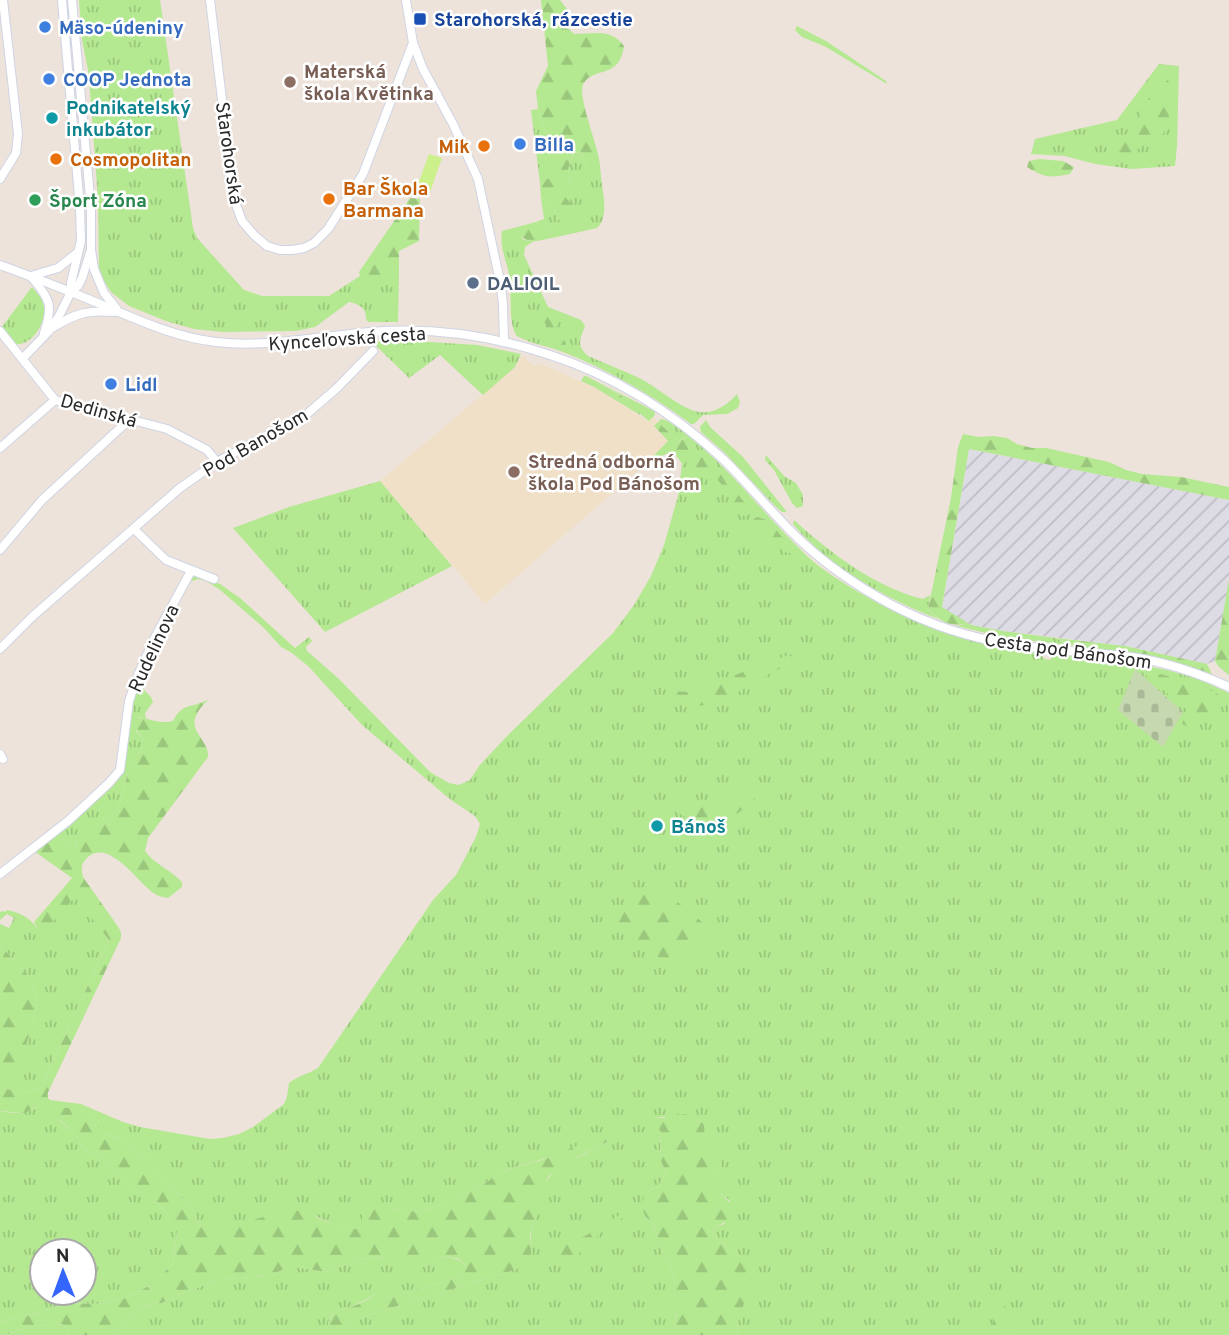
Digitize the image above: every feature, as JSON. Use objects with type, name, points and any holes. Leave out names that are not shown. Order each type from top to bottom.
[{"type":"street","points":[[0,179],[16,153],[18,134],[3,0]]},
{"type":"street","points":[[62,0],[81,232],[71,283],[72,292]]},
{"type":"street","points":[[72,0],[94,270],[97,281],[113,306],[121,313]]},
{"type":"street","name":"Starohorská","points":[[210,0],[234,199],[242,220],[254,235],[267,246],[280,250],[304,248],[314,243],[328,229],[363,174],[413,43]]},
{"type":"street","points":[[405,0],[413,43],[423,69],[453,124],[478,179],[501,286],[504,342]]},
{"type":"street","points":[[394,96],[407,92],[437,93]]},
{"type":"street","points":[[0,166],[10,162]]},
{"type":"street","points":[[49,331],[78,286],[91,250]]},
{"type":"street","points":[[42,338],[50,314],[44,291],[31,276],[58,268],[78,253]]},
{"type":"street","name":"Kynceľovská cesta","points":[[0,265],[184,336],[226,343],[262,343],[375,332],[456,334],[504,342],[574,364],[611,380],[684,425],[721,457],[789,529],[826,562],[887,602],[947,628]]},
{"type":"street","points":[[23,358],[49,331],[70,317],[88,311],[121,313]]},
{"type":"street","name":"Dedinská","points":[[0,331],[55,400],[173,432],[207,450],[217,462]]},
{"type":"street","name":"Pod Banošom","points":[[0,649],[33,616],[180,488],[217,462],[307,414],[373,351]]},
{"type":"street","points":[[0,448],[55,400]]},
{"type":"street","points":[[0,550],[42,500],[130,419]]},
{"type":"street","points":[[134,529],[166,560],[214,579]]},
{"type":"street","name":"Rudelinova","points":[[0,874],[91,801],[120,770],[129,701],[138,675],[191,571]]},
{"type":"street","name":"Cesta pod Bánošom","points":[[947,628],[1010,644],[1135,658],[1189,671],[1229,687]]},
{"type":"shaded area","name":"Stredná odborná škola Pod Bánošom","points":[[521,356],[535,366],[539,363],[594,387],[648,421],[653,417],[658,422],[654,427],[668,441],[647,463],[485,604],[380,481],[515,367]]},
{"type":"shaded area","points":[[969,449],[1229,500],[1229,579],[1215,661],[1207,664],[1125,646],[971,625],[942,608]]},
{"type":"green space","points":[[79,0],[160,0],[193,228],[197,238],[244,290],[262,296],[329,296],[360,276],[399,276],[398,322],[369,322],[362,307],[349,302],[315,327],[296,331],[223,332],[194,329],[129,306],[111,292],[99,269],[98,200],[91,102]]},
{"type":"green space","points":[[541,0],[560,0],[567,9],[568,28],[574,34],[608,34],[624,46],[617,64],[593,75],[583,85],[583,98],[599,157],[601,176],[592,178],[585,169],[582,152],[574,153],[568,169],[571,187],[565,197],[577,210],[576,222],[565,225],[559,220],[552,204],[541,198],[540,183],[553,176],[553,153],[538,109],[536,91],[548,66]]},
{"type":"green space","points":[[797,26],[826,41],[887,84],[826,47],[802,37],[795,30]]},
{"type":"green space","points":[[1159,64],[1179,66],[1175,166],[1132,169],[1095,164],[1065,156],[1031,154],[1035,139],[1117,120]]},
{"type":"green space","points":[[1168,80],[1174,99],[1164,133],[1126,156],[1113,151],[1116,142],[1133,129],[1151,94]]},
{"type":"green space","points":[[538,109],[553,153],[553,177],[540,183],[531,110]]},
{"type":"green space","points":[[582,152],[585,169],[592,177],[601,176],[604,204],[601,223],[597,228],[552,238],[548,228],[536,222],[544,219],[541,198],[552,204],[559,220],[576,210],[564,197],[571,187],[568,169],[574,153]]},
{"type":"green space","points":[[429,154],[442,158],[430,192],[417,187]]},
{"type":"green space","points":[[1029,161],[1063,161],[1074,167],[1070,174],[1043,175],[1027,167]]},
{"type":"green space","points":[[410,198],[420,199],[419,241],[399,251],[399,276],[360,276],[359,272]]},
{"type":"green space","points":[[536,222],[548,228],[552,238],[529,241],[517,233],[517,227]]},
{"type":"green space","points":[[517,227],[517,233],[524,240],[534,241],[525,247],[524,255],[548,307],[581,320],[585,326],[580,342],[588,356],[643,380],[694,411],[716,410],[737,394],[740,402],[738,408],[727,414],[703,415],[691,424],[613,375],[563,352],[517,336],[512,325],[510,281],[501,238],[502,231]]},
{"type":"green space","points":[[32,287],[43,304],[43,320],[31,338],[26,342],[14,344],[1,328]]},
{"type":"green space","points":[[544,312],[554,317],[557,323],[553,334],[565,341],[564,348],[545,338],[546,325],[542,318]]},
{"type":"green space","points":[[398,340],[477,345],[521,354],[515,367],[483,395],[440,355],[409,378],[372,342]]},
{"type":"green space","points":[[584,376],[622,396],[640,415],[581,381]]},
{"type":"green space","points":[[586,376],[654,411],[655,415],[649,421],[620,395],[588,380]]},
{"type":"green space","points":[[661,419],[670,422],[700,446],[732,476],[807,556],[855,590],[898,613],[963,638],[1034,653],[1044,659],[1050,660],[1053,654],[1136,664],[1198,679],[1229,693],[1229,1335],[1007,1335],[1017,1325],[999,1335],[737,1335],[743,1258],[712,1234],[715,1227],[724,1224],[730,1201],[713,1186],[715,1174],[721,1167],[706,1140],[700,1121],[692,1122],[680,1115],[655,1118],[661,1132],[660,1158],[666,1174],[658,1186],[647,1192],[645,1216],[654,1225],[661,1250],[675,1279],[674,1335],[113,1335],[132,1314],[147,1305],[161,1303],[209,1283],[268,1276],[287,1268],[326,1272],[362,1259],[376,1257],[424,1266],[445,1256],[465,1265],[462,1275],[455,1278],[396,1296],[386,1298],[376,1294],[331,1316],[328,1326],[344,1326],[368,1315],[517,1269],[531,1253],[532,1226],[545,1181],[573,1160],[613,1139],[509,1169],[441,1205],[419,1212],[387,1208],[362,1224],[359,1229],[349,1229],[298,1211],[219,1230],[205,1230],[198,1223],[193,1210],[159,1177],[147,1157],[137,1153],[121,1140],[100,1131],[87,1113],[76,1108],[56,1108],[59,1120],[77,1136],[81,1146],[102,1158],[149,1201],[158,1203],[177,1231],[173,1264],[151,1285],[121,1300],[98,1304],[98,1237],[28,1237],[28,1307],[54,1307],[0,1322],[0,1111],[28,1111],[39,1104],[48,1092],[50,1100],[81,1104],[140,1127],[210,1139],[239,1134],[253,1127],[284,1104],[289,1083],[318,1068],[433,900],[456,875],[480,824],[475,816],[451,800],[362,725],[308,666],[281,647],[264,628],[219,589],[198,579],[189,582],[192,575],[220,584],[240,598],[295,648],[309,637],[312,641],[306,647],[307,651],[339,679],[430,772],[449,783],[459,785],[470,780],[479,766],[507,736],[613,633],[634,605],[651,576],[664,545],[678,496],[682,464],[685,463],[686,437],[679,441],[658,422]]},
{"type":"green space","points":[[706,420],[710,427],[743,457],[787,512],[782,512],[775,506],[725,453],[701,432],[700,427]]},
{"type":"green space","points":[[658,422],[679,441],[689,436],[685,464],[670,453],[647,463],[668,441],[654,426]]},
{"type":"green space","points":[[963,434],[1007,438],[1032,448],[1046,448],[1109,462],[1142,474],[1181,477],[1229,487],[1229,500],[969,449],[942,607],[968,623],[951,624],[941,620],[928,609],[951,498],[958,447]]},
{"type":"green space","points":[[699,450],[735,483],[737,493],[750,510],[745,516],[739,515],[728,494],[715,478],[702,469],[694,472],[691,469],[694,453]]},
{"type":"green space","points":[[766,455],[784,476],[796,483],[803,495],[803,506],[797,508],[792,503],[774,470],[765,460]]},
{"type":"green space","points":[[380,481],[452,566],[325,632],[233,528],[289,507]]},
{"type":"green space","points":[[757,517],[767,520],[792,548],[792,553],[787,553],[770,540],[756,541],[749,533],[749,522]]},
{"type":"green space","points":[[794,520],[822,544],[871,578],[905,594],[923,599],[930,595],[928,609],[938,619],[899,602],[841,568],[807,540],[793,524]]},
{"type":"green space","points":[[1229,579],[1229,675],[1215,661]]},
{"type":"green space","points":[[968,623],[1056,638],[1067,645],[1002,637],[957,626]]},
{"type":"green space","points":[[1056,638],[1125,646],[1207,664],[1212,674],[1152,656],[1076,646]]},
{"type":"green space","points":[[789,655],[793,658],[786,665],[740,691],[714,702],[691,706],[671,698],[672,691],[689,692]]},
{"type":"green space","points":[[1135,669],[1183,712],[1163,747],[1118,710]]},
{"type":"green space","points":[[1143,669],[1202,686],[1229,700],[1226,705],[1203,714],[1187,726],[1182,724],[1186,709],[1141,671]]},
{"type":"green space","points":[[141,674],[143,688],[153,702],[145,713],[146,719],[139,717],[136,731],[143,738],[145,745],[130,765],[119,807],[101,826],[90,826],[77,839],[76,848],[70,848],[58,832],[120,775],[130,712]]},
{"type":"green space","points":[[208,700],[199,710],[195,726],[206,746],[208,757],[148,838],[145,851],[182,882],[182,887],[168,898],[160,896],[152,892],[114,857],[96,853],[86,859],[82,866],[83,877],[119,928],[121,938],[43,1103],[25,1113],[0,1111],[0,945],[33,981],[37,1009],[17,1075],[2,1088],[23,1093],[40,1089],[109,940],[75,897],[41,936],[34,922],[72,878],[34,851],[58,832],[70,848],[76,848],[78,831],[90,826],[101,826],[119,807],[130,765],[145,745],[143,738],[131,724],[133,718],[173,721],[180,711]]},
{"type":"green space","points":[[749,790],[755,799],[720,822],[701,822],[680,814],[679,802],[706,805],[724,803],[738,793]]},
{"type":"green space","points":[[650,887],[663,890],[713,931],[713,935],[674,968],[610,922],[633,896]]},
{"type":"green space","points":[[75,896],[109,940],[40,1089],[23,1093],[1,1088],[17,1074],[37,1009],[33,981],[0,945],[0,924],[9,928],[14,918],[7,914],[0,920],[0,912],[7,910],[19,913],[35,925],[41,935]]},
{"type":"green space","points":[[56,1108],[77,1108],[87,1113],[100,1131],[121,1140],[137,1153],[147,1157],[159,1177],[193,1210],[198,1223],[205,1230],[230,1227],[290,1211],[310,1213],[337,1226],[359,1229],[362,1224],[362,1203],[419,1212],[441,1205],[509,1169],[542,1160],[611,1132],[615,1131],[617,1135],[548,1177],[541,1189],[530,1235],[531,1253],[527,1262],[517,1269],[368,1315],[344,1326],[328,1326],[331,1316],[376,1294],[386,1298],[396,1296],[455,1278],[462,1275],[465,1265],[459,1259],[445,1256],[424,1266],[376,1257],[362,1259],[326,1272],[287,1268],[268,1276],[209,1283],[161,1303],[147,1305],[132,1314],[113,1335],[69,1335],[68,1328],[62,1324],[32,1325],[0,1335],[0,1322],[54,1307],[98,1307],[98,1304],[121,1300],[151,1285],[173,1264],[177,1231],[163,1209],[158,1203],[149,1201],[102,1158],[81,1146],[77,1136],[51,1111]]},
{"type":"green space","points":[[670,1111],[686,1114],[693,1122],[704,1123],[707,1141],[722,1163],[715,1174],[714,1186],[733,1208],[712,1234],[743,1258],[752,1277],[737,1335],[674,1335],[675,1279],[661,1250],[654,1225],[645,1216],[641,1203],[647,1192],[658,1186],[666,1174],[660,1158],[661,1132],[654,1118],[665,1118]]},
{"type":"green space","points":[[627,1209],[631,1212],[571,1258],[556,1259],[547,1254],[552,1248],[586,1235]]},
{"type":"green space","points":[[1001,1304],[1011,1310],[1018,1322],[1007,1335],[999,1335],[993,1330],[994,1313]]},
{"type":"green space","points":[[62,1324],[68,1328],[69,1335],[5,1335],[32,1325]]},
{"type":"place","name":"Starohorská, rázcestie","points":[[420,19]]},
{"type":"place","name":"Mäso-údeniny","points":[[45,27]]},
{"type":"place","name":"COOP Jednota","points":[[49,79]]},
{"type":"place","name":"Materská škola Květinka","points":[[290,82]]},
{"type":"place","name":"Podnikatelský inkubátor","points":[[52,118]]},
{"type":"place","name":"Billa","points":[[520,144]]},
{"type":"place","name":"Mik","points":[[484,146]]},
{"type":"place","name":"Cosmopolitan","points":[[56,159]]},
{"type":"place","name":"Bar Škola Barmana","points":[[329,199]]},
{"type":"place","name":"Šport Zóna","points":[[35,200]]},
{"type":"place","name":"DALIOIL","points":[[473,283]]},
{"type":"place","name":"Lidl","points":[[111,384]]},
{"type":"place","name":"Stredná odborná škola Pod Bánošom","points":[[514,472]]},
{"type":"place","name":"Bánoš","points":[[657,826]]}]
